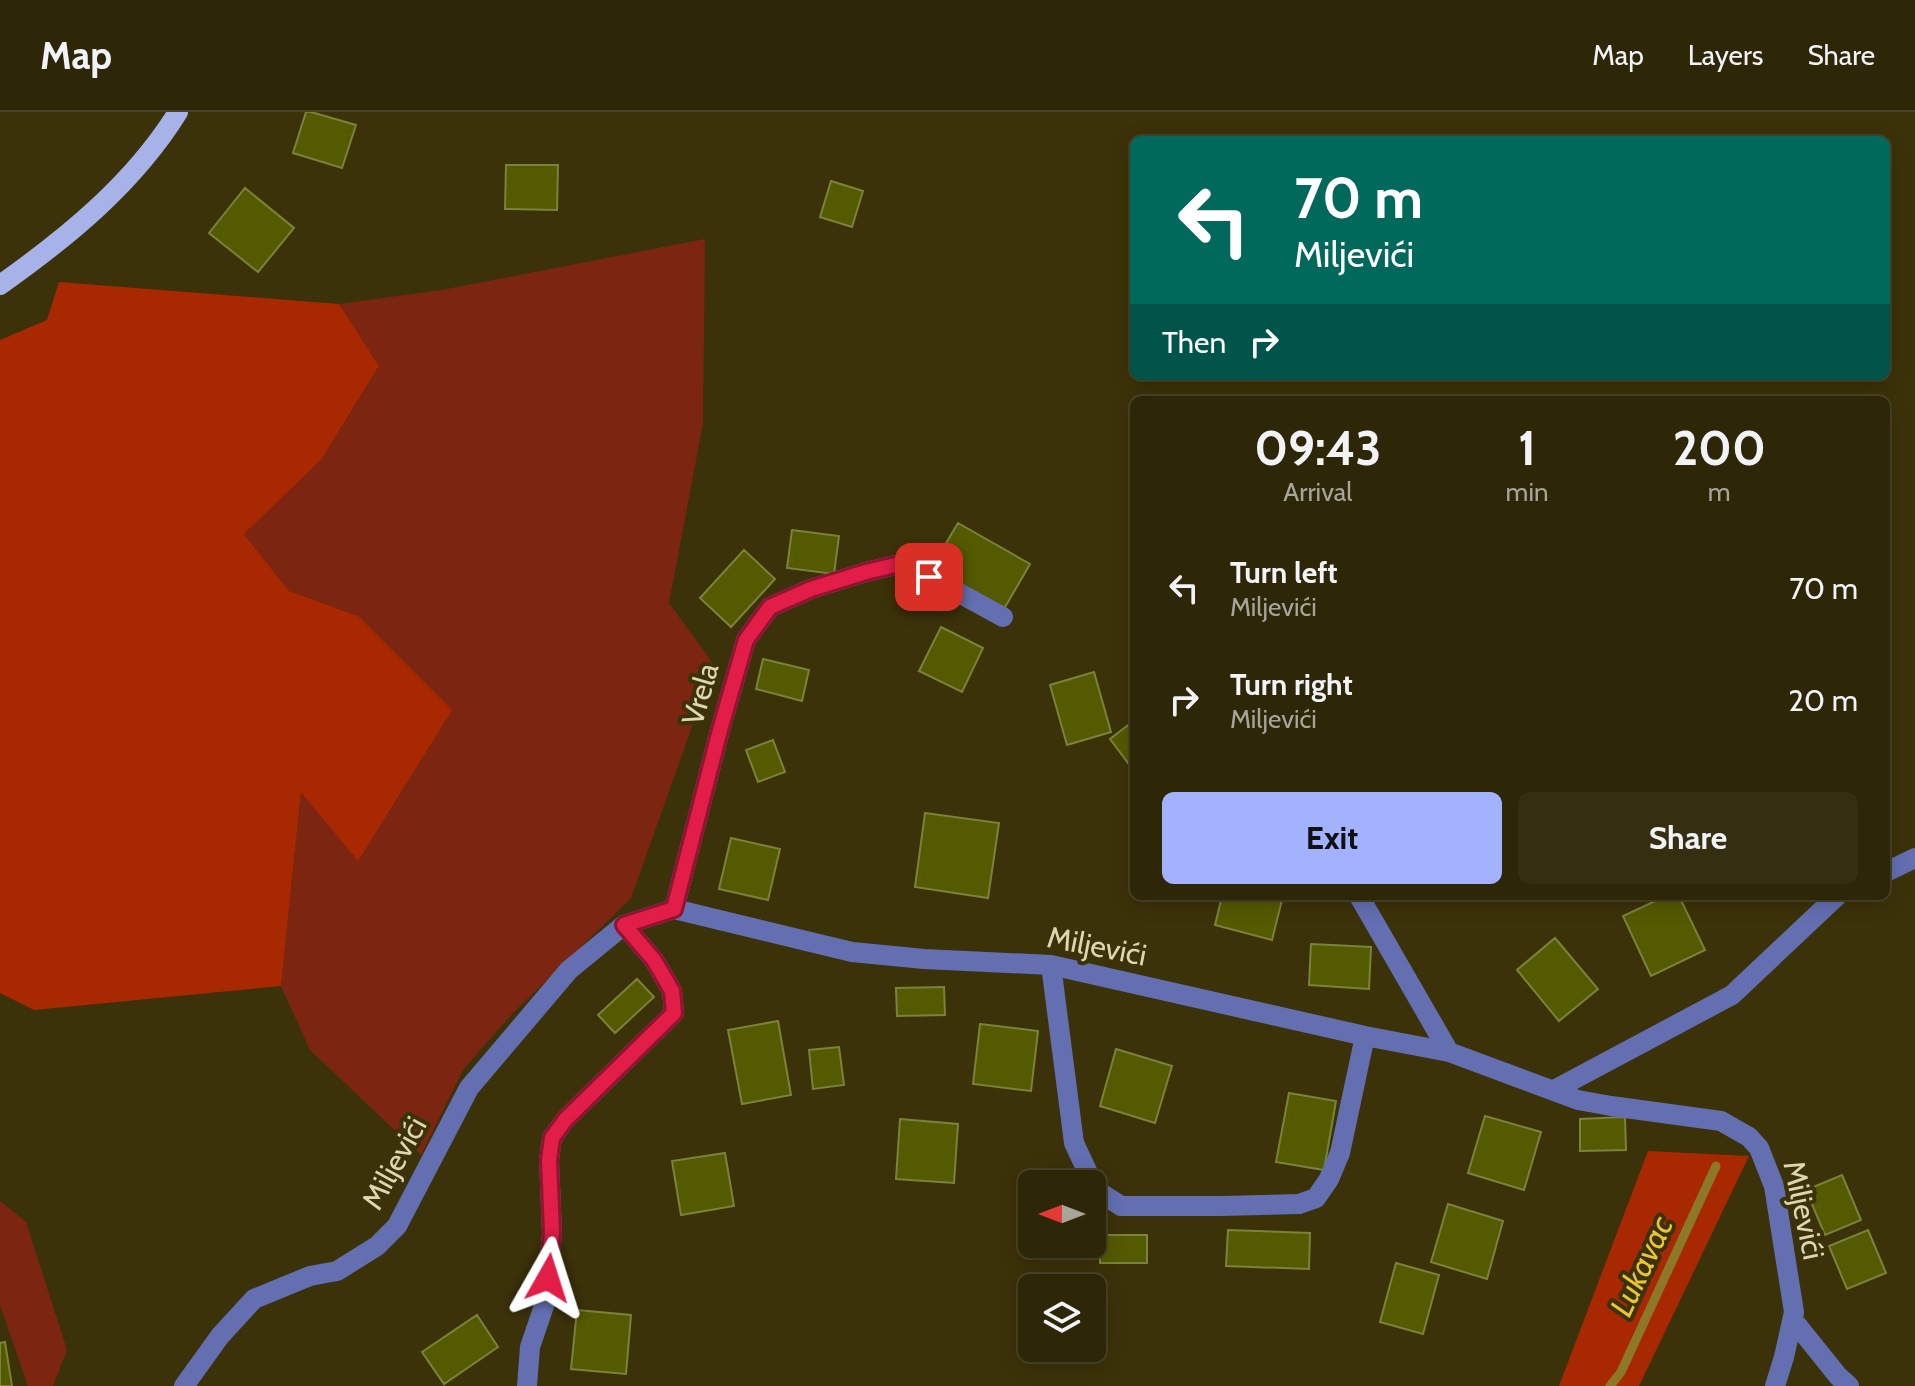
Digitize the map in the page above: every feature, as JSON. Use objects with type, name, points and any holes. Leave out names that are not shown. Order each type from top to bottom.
[{"type":"main road","points":[[0,285],[47,251],[106,200],[140,165],[178,112]]},
{"type":"street","name":"Vrela","points":[[674,909],[746,640],[770,607],[811,589],[904,563],[1003,617]]},
{"type":"street","points":[[1890,870],[1915,858]]},
{"type":"street","points":[[1361,900],[1449,1052]]},
{"type":"street","points":[[1554,1090],[1732,995],[1833,900]]},
{"type":"street","name":"Miljevići","points":[[184,1386],[220,1336],[254,1299],[310,1276],[337,1271],[377,1246],[397,1226],[469,1088],[569,970],[624,925],[674,909],[852,952],[1051,965],[1449,1052],[1578,1100],[1721,1121],[1749,1137],[1759,1148],[1774,1186],[1793,1320],[1849,1386]]},
{"type":"street","points":[[527,1386],[530,1347],[546,1300],[552,1233],[549,1160],[552,1138],[565,1120],[674,1013],[672,991],[654,960],[624,925]]},
{"type":"street","points":[[1051,965],[1074,1143],[1096,1190],[1121,1206],[1299,1204],[1316,1198],[1329,1179],[1340,1153],[1365,1036]]},
{"type":"street","points":[[1775,1386],[1794,1312]]},
{"type":"shaded area","points":[[705,239],[703,423],[669,603],[714,665],[631,898],[512,1014],[463,1070],[421,1155],[310,1050],[281,986],[301,791],[358,860],[358,616],[289,591],[244,534],[321,460],[379,366],[339,304],[442,290]]},
{"type":"shaded area","points":[[59,282],[339,304],[379,366],[321,460],[244,534],[289,591],[358,616],[452,710],[358,861],[301,792],[281,986],[34,1010],[0,993],[0,340],[47,320]]},
{"type":"shaded area","points":[[1648,1151],[1749,1156],[1639,1386],[1559,1386]]},
{"type":"shaded area","points":[[0,1201],[26,1222],[67,1350],[53,1386],[28,1386],[0,1305]]},
{"type":"building","points":[[306,112],[356,125],[342,168],[293,153]]},
{"type":"building","points":[[506,165],[558,165],[557,210],[505,209]]},
{"type":"building","points":[[831,181],[863,191],[852,227],[820,217]]},
{"type":"building","points":[[245,188],[294,228],[258,272],[209,233]]},
{"type":"building","points":[[958,523],[1030,564],[1004,609],[932,567]]},
{"type":"building","points":[[792,530],[839,536],[834,574],[787,568]]},
{"type":"building","points":[[744,550],[775,579],[731,627],[700,598]]},
{"type":"building","points":[[941,627],[983,648],[962,692],[919,671]]},
{"type":"building","points":[[763,659],[809,670],[802,701],[756,689]]},
{"type":"building","points":[[1094,672],[1111,732],[1067,745],[1050,685]]},
{"type":"building","points":[[1130,724],[1130,766],[1110,739]]},
{"type":"building","points":[[773,740],[785,772],[758,782],[746,750]]},
{"type":"building","points":[[925,813],[999,823],[988,898],[915,887]]},
{"type":"building","points":[[731,838],[780,849],[768,900],[719,889]]},
{"type":"building","points":[[1221,900],[1282,900],[1272,940],[1215,925]]},
{"type":"building","points":[[1657,900],[1681,900],[1705,950],[1651,976],[1623,916]]},
{"type":"building","points":[[1555,938],[1598,989],[1559,1021],[1517,970]]},
{"type":"building","points":[[1311,944],[1371,947],[1369,989],[1309,985]]},
{"type":"building","points":[[637,979],[654,997],[615,1033],[598,1015]]},
{"type":"building","points":[[944,987],[945,1015],[897,1016],[896,988]]},
{"type":"building","points":[[778,1021],[791,1095],[742,1104],[728,1030]]},
{"type":"building","points":[[980,1024],[1038,1031],[1031,1091],[973,1084]]},
{"type":"building","points":[[839,1047],[844,1085],[813,1089],[809,1050]]},
{"type":"building","points":[[1116,1049],[1172,1066],[1155,1123],[1100,1106]]},
{"type":"building","points":[[1289,1093],[1336,1101],[1324,1170],[1276,1162]]},
{"type":"building","points":[[1485,1116],[1541,1132],[1524,1190],[1468,1173]]},
{"type":"building","points":[[1625,1117],[1626,1150],[1580,1151],[1580,1119]]},
{"type":"building","points":[[900,1119],[958,1124],[954,1183],[896,1179]]},
{"type":"building","points":[[725,1153],[734,1206],[681,1215],[672,1161]]},
{"type":"building","points":[[1842,1175],[1861,1220],[1825,1235],[1806,1190]]},
{"type":"building","points":[[1448,1204],[1503,1221],[1487,1279],[1431,1262]]},
{"type":"building","points":[[1228,1230],[1310,1233],[1309,1269],[1226,1266]]},
{"type":"building","points":[[1868,1230],[1886,1273],[1847,1289],[1829,1246]]},
{"type":"building","points":[[1106,1235],[1147,1235],[1147,1263],[1100,1263],[1100,1258],[1106,1258]]},
{"type":"building","points":[[1396,1263],[1439,1275],[1423,1334],[1380,1322]]},
{"type":"building","points":[[577,1310],[631,1315],[626,1374],[571,1369]]},
{"type":"building","points":[[477,1315],[498,1347],[444,1384],[422,1352]]},
{"type":"building","points":[[5,1342],[12,1386],[0,1386],[0,1343]]},
{"type":"waterway","name":"Lukavac","points":[[1610,1386],[1621,1372],[1716,1166]]},
{"type":"route","points":[[548,1278],[552,1233],[549,1160],[552,1138],[565,1120],[674,1013],[672,991],[654,960],[624,925],[674,909],[746,640],[770,607],[811,589],[904,563],[929,577]]}]
